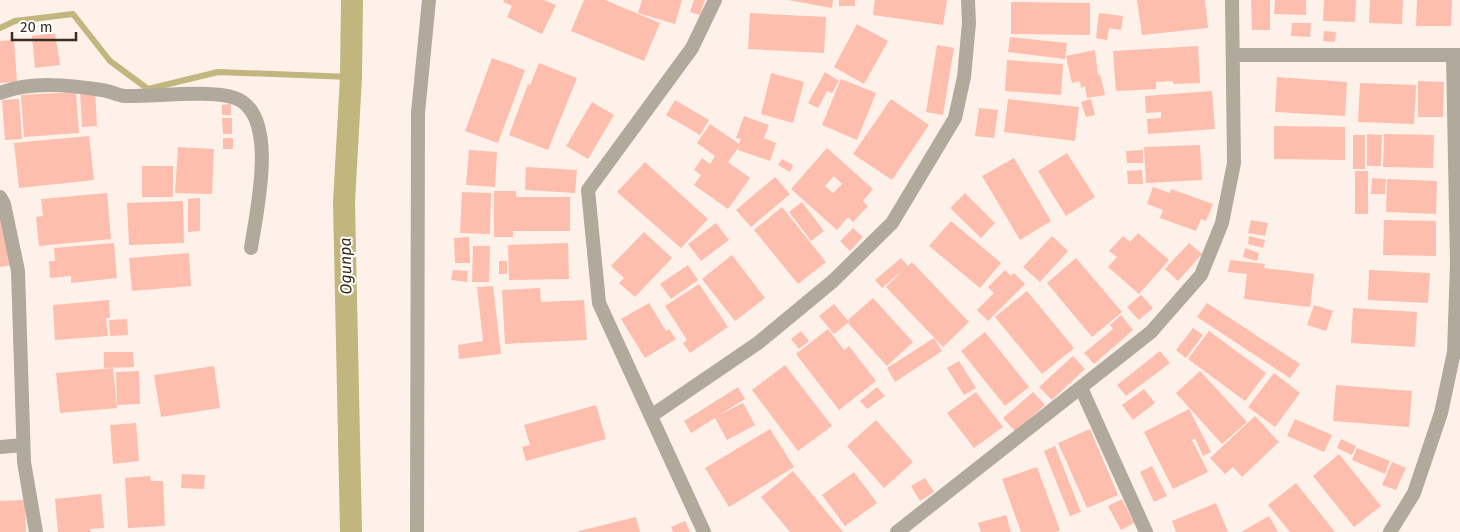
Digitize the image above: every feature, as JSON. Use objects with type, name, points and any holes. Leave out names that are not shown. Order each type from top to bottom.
[{"type":"street","points":[[417,532],[418,113],[429,0]]},
{"type":"street","points":[[704,532],[600,302],[588,190],[692,48],[715,0]]},
{"type":"street","points":[[651,416],[758,343],[833,282],[892,223],[954,118],[964,77],[969,23],[968,0]]},
{"type":"street","points":[[897,532],[1151,332],[1201,275],[1222,223],[1234,163],[1232,0]]},
{"type":"street","points":[[1234,55],[1456,55],[1457,264],[1454,352],[1441,413],[1414,493],[1390,532]]},
{"type":"street","points":[[0,92],[65,84],[107,91],[122,96],[217,95],[236,98],[250,110],[260,132],[262,173],[251,248]]},
{"type":"street","points":[[0,197],[4,204],[18,271],[24,445],[36,532]]},
{"type":"street","points":[[1081,388],[1146,532]]},
{"type":"street","points":[[0,447],[24,445]]},
{"type":"building","points":[[504,0],[544,0],[556,5],[542,34],[507,17],[512,6],[503,2]]},
{"type":"building","points":[[584,0],[605,0],[660,23],[644,61],[571,31]]},
{"type":"building","points":[[642,0],[682,0],[675,24],[638,13]]},
{"type":"building","points":[[694,0],[705,0],[700,15],[690,12]]},
{"type":"building","points":[[788,0],[833,0],[832,8]]},
{"type":"building","points":[[839,0],[855,0],[855,6],[839,6]]},
{"type":"building","points":[[875,0],[947,0],[943,25],[873,15]]},
{"type":"building","points":[[1137,0],[1205,0],[1208,28],[1142,35]]},
{"type":"building","points":[[1251,0],[1270,0],[1270,30],[1252,30]]},
{"type":"building","points":[[1275,0],[1306,0],[1306,15],[1274,14]]},
{"type":"building","points":[[1324,0],[1356,0],[1355,22],[1323,21]]},
{"type":"building","points":[[1370,0],[1403,0],[1402,24],[1369,23]]},
{"type":"building","points":[[1417,0],[1452,0],[1451,26],[1416,26]]},
{"type":"building","points":[[1011,2],[1090,3],[1090,35],[1011,34]]},
{"type":"building","points":[[750,13],[826,17],[824,53],[748,49]]},
{"type":"building","points":[[1099,13],[1123,16],[1121,30],[1109,28],[1107,40],[1096,38]]},
{"type":"building","points":[[1292,23],[1311,23],[1310,37],[1291,36]]},
{"type":"building","points":[[857,24],[888,41],[864,84],[834,67]]},
{"type":"building","points":[[1324,31],[1336,32],[1335,42],[1323,41]]},
{"type":"building","points":[[55,33],[60,65],[35,68],[32,36]]},
{"type":"building","points":[[1010,37],[1067,43],[1065,59],[1008,52]]},
{"type":"building","points":[[14,40],[17,82],[0,83],[0,41]]},
{"type":"building","points":[[937,45],[954,48],[943,115],[926,112]]},
{"type":"building","points":[[1198,46],[1200,83],[1173,84],[1173,81],[1156,82],[1156,89],[1116,91],[1113,51]]},
{"type":"building","points":[[1095,50],[1098,75],[1100,74],[1105,95],[1087,98],[1085,86],[1081,88],[1080,81],[1072,83],[1066,56]]},
{"type":"building","points":[[492,58],[525,70],[498,143],[465,131]]},
{"type":"building","points":[[1007,60],[1063,64],[1061,95],[1005,91]]},
{"type":"building","points":[[539,63],[577,78],[548,150],[509,135],[528,84],[530,85]]},
{"type":"building","points":[[825,72],[839,81],[832,93],[827,91],[818,108],[808,103]]},
{"type":"building","points":[[771,73],[804,82],[793,123],[761,114]]},
{"type":"building","points":[[1277,77],[1347,82],[1345,116],[1275,112]]},
{"type":"building","points":[[841,79],[876,93],[857,140],[822,125]]},
{"type":"building","points":[[1418,81],[1444,82],[1443,117],[1418,117]]},
{"type":"building","points":[[1360,83],[1416,85],[1414,124],[1358,122]]},
{"type":"building","points":[[95,90],[97,126],[82,127],[80,91]]},
{"type":"building","points":[[1212,91],[1215,129],[1148,134],[1147,119],[1161,118],[1161,112],[1146,113],[1145,96]]},
{"type":"building","points":[[76,92],[79,133],[24,137],[21,95]]},
{"type":"building","points":[[19,99],[22,139],[5,140],[2,100]]},
{"type":"building","points":[[891,99],[929,125],[892,180],[853,154]]},
{"type":"building","points":[[1008,99],[1079,107],[1075,141],[1004,132]]},
{"type":"building","points":[[1091,99],[1095,115],[1086,117],[1081,102]]},
{"type":"building","points":[[675,100],[709,120],[700,135],[666,115]]},
{"type":"building","points":[[592,102],[614,115],[588,159],[566,146]]},
{"type":"building","points":[[231,104],[231,115],[222,115],[222,105]]},
{"type":"building","points":[[979,108],[998,110],[994,138],[975,136]]},
{"type":"building","points":[[744,116],[769,125],[764,138],[776,143],[770,161],[738,150],[741,144],[728,162],[750,178],[728,209],[694,185],[701,175],[694,170],[702,158],[710,164],[715,156],[697,143],[710,124],[739,144],[741,139],[736,138]]},
{"type":"building","points":[[222,118],[232,118],[232,134],[223,134]]},
{"type":"building","points":[[1274,126],[1345,127],[1345,160],[1274,159]]},
{"type":"building","points":[[1367,134],[1382,135],[1381,166],[1367,166]]},
{"type":"building","points":[[1384,134],[1434,135],[1433,168],[1383,167]]},
{"type":"building","points":[[1353,135],[1365,135],[1365,169],[1353,169]]},
{"type":"building","points":[[89,136],[94,180],[19,188],[14,143]]},
{"type":"building","points":[[223,138],[233,138],[233,149],[223,149]]},
{"type":"building","points":[[1200,145],[1202,180],[1146,183],[1144,147]]},
{"type":"building","points":[[178,147],[214,149],[212,194],[175,193]]},
{"type":"building","points":[[827,148],[873,189],[863,201],[868,206],[853,222],[848,217],[837,230],[791,189]],"holes":[[[834,176],[842,184],[833,193],[825,186]]]},
{"type":"building","points":[[469,150],[497,152],[495,187],[466,185]]},
{"type":"building","points":[[1143,150],[1143,163],[1127,163],[1126,151]]},
{"type":"building","points":[[1067,153],[1095,197],[1066,216],[1038,171]]},
{"type":"building","points":[[1014,158],[1051,221],[1020,240],[982,176]]},
{"type":"building","points":[[782,159],[793,165],[790,172],[778,165]]},
{"type":"building","points":[[645,162],[708,219],[681,248],[617,192]]},
{"type":"building","points":[[142,166],[173,166],[173,197],[142,197]]},
{"type":"building","points":[[526,167],[577,170],[575,193],[525,190]]},
{"type":"building","points":[[1142,170],[1143,184],[1128,184],[1127,171]]},
{"type":"building","points":[[1355,171],[1368,171],[1368,214],[1355,214]]},
{"type":"building","points":[[775,177],[790,194],[751,227],[736,210]]},
{"type":"building","points":[[1372,178],[1386,179],[1385,194],[1371,194]]},
{"type":"building","points":[[1387,179],[1437,181],[1436,214],[1386,212]]},
{"type":"building","points":[[1153,187],[1170,193],[1171,189],[1213,204],[1206,221],[1201,219],[1196,231],[1160,218],[1163,210],[1147,204]]},
{"type":"building","points":[[494,191],[516,191],[516,197],[570,197],[570,231],[513,231],[513,237],[494,237]]},
{"type":"building","points":[[462,192],[491,193],[490,234],[460,233]]},
{"type":"building","points":[[107,193],[111,239],[39,246],[36,217],[43,216],[41,199]]},
{"type":"building","points":[[965,193],[995,223],[981,238],[950,208]]},
{"type":"building","points":[[200,198],[200,231],[188,232],[188,199]]},
{"type":"building","points":[[183,201],[184,243],[129,245],[127,203]]},
{"type":"building","points":[[802,202],[824,231],[811,241],[789,212]]},
{"type":"building","points":[[782,207],[826,262],[798,284],[754,230]]},
{"type":"building","points":[[0,217],[12,265],[0,267]]},
{"type":"building","points":[[1251,220],[1268,223],[1265,236],[1248,233]]},
{"type":"building","points":[[1384,220],[1436,221],[1436,256],[1383,255]]},
{"type":"building","points":[[951,221],[1001,263],[980,288],[929,246]]},
{"type":"building","points":[[716,223],[729,240],[701,261],[688,244]]},
{"type":"building","points":[[853,228],[863,237],[850,251],[840,241]]},
{"type":"building","points":[[644,232],[672,258],[635,297],[619,283],[624,278],[611,266]]},
{"type":"building","points":[[1138,233],[1169,260],[1139,294],[1108,267],[1117,257],[1109,251],[1123,236],[1130,242]]},
{"type":"building","points":[[1052,236],[1068,251],[1040,282],[1023,267]]},
{"type":"building","points":[[1249,236],[1265,240],[1263,248],[1248,244]]},
{"type":"building","points":[[469,237],[470,263],[455,263],[454,238]]},
{"type":"building","points":[[114,243],[117,278],[71,283],[71,276],[50,278],[49,261],[55,261],[54,248]]},
{"type":"building","points":[[568,243],[569,279],[509,280],[508,245]]},
{"type":"building","points":[[1189,243],[1202,254],[1178,281],[1165,269]]},
{"type":"building","points":[[473,246],[490,246],[489,282],[472,282]]},
{"type":"building","points":[[1245,248],[1259,253],[1257,261],[1243,257]]},
{"type":"building","points":[[189,253],[191,286],[132,291],[129,258]]},
{"type":"building","points":[[732,255],[765,298],[735,321],[702,279]]},
{"type":"building","points":[[901,258],[908,266],[912,262],[969,322],[943,347],[886,287],[904,269],[882,288],[875,280]]},
{"type":"building","points":[[1076,258],[1122,312],[1092,337],[1047,283]]},
{"type":"building","points":[[1230,260],[1265,264],[1264,268],[1314,274],[1310,307],[1244,299],[1247,274],[1228,272]]},
{"type":"building","points":[[499,261],[507,261],[507,274],[499,274]]},
{"type":"building","points":[[688,265],[698,280],[671,299],[660,284]]},
{"type":"building","points":[[453,270],[468,271],[467,282],[451,280]]},
{"type":"building","points":[[1005,270],[1011,276],[1014,273],[1025,284],[988,321],[977,310],[994,293],[988,287]]},
{"type":"building","points":[[1369,270],[1430,273],[1428,303],[1368,300]]},
{"type":"building","points":[[699,284],[728,327],[690,353],[683,343],[687,340],[665,306]]},
{"type":"building","points":[[493,286],[501,354],[459,359],[458,345],[483,341],[477,287]]},
{"type":"building","points":[[540,288],[541,302],[584,300],[587,340],[505,344],[502,290]]},
{"type":"building","points":[[1027,291],[1074,348],[1042,374],[995,317]]},
{"type":"building","points":[[1141,295],[1153,308],[1139,320],[1127,307]]},
{"type":"building","points":[[873,298],[913,342],[887,366],[848,323],[848,320]]},
{"type":"building","points":[[109,300],[110,318],[106,318],[108,336],[55,340],[53,305]]},
{"type":"building","points":[[649,303],[666,331],[669,329],[676,339],[645,358],[621,319]]},
{"type":"building","points":[[1207,303],[1300,364],[1290,378],[1197,317]]},
{"type":"building","points":[[834,304],[849,322],[834,334],[819,316]]},
{"type":"building","points":[[1314,305],[1333,311],[1326,331],[1307,325]]},
{"type":"building","points":[[1353,308],[1417,312],[1415,347],[1351,343]]},
{"type":"building","points":[[1121,315],[1133,330],[1094,364],[1084,353],[1113,329],[1110,325]]},
{"type":"building","points":[[127,319],[128,335],[110,336],[109,320]]},
{"type":"building","points":[[1193,328],[1203,335],[1186,358],[1176,350]]},
{"type":"building","points":[[828,329],[844,350],[849,346],[876,381],[839,410],[796,354]]},
{"type":"building","points":[[801,331],[809,341],[799,349],[791,339]]},
{"type":"building","points":[[1209,331],[1266,373],[1245,401],[1188,359]]},
{"type":"building","points":[[985,332],[1029,387],[1005,406],[961,351]]},
{"type":"building","points":[[934,338],[942,351],[895,382],[887,368]]},
{"type":"building","points":[[1160,351],[1170,363],[1126,396],[1117,385]]},
{"type":"building","points":[[104,352],[133,352],[134,367],[104,368]]},
{"type":"building","points":[[1073,356],[1085,369],[1052,400],[1039,387]]},
{"type":"building","points":[[959,361],[976,388],[964,395],[947,368]]},
{"type":"building","points":[[785,365],[832,426],[798,451],[752,390]]},
{"type":"building","points":[[214,366],[220,408],[161,417],[154,375]]},
{"type":"building","points":[[113,368],[117,408],[60,413],[56,373]]},
{"type":"building","points":[[139,371],[140,404],[117,405],[116,372]]},
{"type":"building","points":[[1200,371],[1247,422],[1222,444],[1176,393]]},
{"type":"building","points":[[1274,373],[1300,393],[1275,427],[1248,407]]},
{"type":"building","points":[[1336,385],[1412,391],[1409,427],[1333,421]]},
{"type":"building","points":[[738,387],[745,399],[719,415],[743,403],[755,425],[727,440],[715,418],[691,433],[684,421]]},
{"type":"building","points":[[877,387],[885,396],[867,409],[860,401]]},
{"type":"building","points":[[1144,389],[1155,403],[1133,420],[1122,405]]},
{"type":"building","points":[[976,392],[1003,427],[974,448],[947,413]]},
{"type":"building","points":[[1033,392],[1045,405],[1015,431],[1003,418]]},
{"type":"building","points":[[596,405],[606,439],[526,461],[522,447],[530,445],[524,425]]},
{"type":"building","points":[[1189,409],[1211,452],[1203,456],[1195,438],[1192,440],[1208,472],[1173,489],[1144,432]]},
{"type":"building","points":[[1255,416],[1279,442],[1242,477],[1233,467],[1225,474],[1210,458]]},
{"type":"building","points":[[1295,419],[1332,435],[1324,452],[1287,436]]},
{"type":"building","points":[[876,420],[913,462],[884,488],[847,446]]},
{"type":"building","points":[[136,423],[139,461],[113,464],[110,425]]},
{"type":"building","points":[[770,429],[794,467],[729,507],[705,468]]},
{"type":"building","points":[[1090,429],[1118,495],[1087,508],[1058,443]]},
{"type":"building","points":[[1341,439],[1356,446],[1352,455],[1337,448]]},
{"type":"building","points":[[1055,446],[1081,512],[1070,516],[1044,451]]},
{"type":"building","points":[[1357,448],[1390,461],[1385,474],[1352,460]]},
{"type":"building","points":[[1339,454],[1381,506],[1354,527],[1313,476]]},
{"type":"building","points":[[1392,462],[1406,468],[1396,490],[1382,485]]},
{"type":"building","points":[[1152,466],[1167,496],[1154,502],[1140,472]]},
{"type":"building","points":[[1037,467],[1060,530],[1056,532],[1021,532],[1002,479]]},
{"type":"building","points":[[793,471],[843,532],[790,532],[761,497]]},
{"type":"building","points":[[854,472],[877,503],[845,526],[822,495]]},
{"type":"building","points":[[182,474],[205,475],[204,489],[181,488]]},
{"type":"building","points":[[150,476],[151,481],[163,481],[165,526],[128,528],[125,478]]},
{"type":"building","points":[[925,478],[934,492],[920,501],[911,486]]},
{"type":"building","points":[[1296,483],[1335,532],[1290,532],[1268,505]]},
{"type":"building","points":[[101,494],[104,528],[90,529],[91,532],[58,532],[55,499]]},
{"type":"building","points":[[1122,499],[1134,523],[1121,530],[1108,506]]},
{"type":"building","points":[[25,500],[26,532],[0,532],[0,501]]},
{"type":"building","points":[[1216,503],[1228,532],[1176,532],[1172,521]]},
{"type":"building","points":[[1006,515],[1011,532],[981,532],[978,523]]},
{"type":"building","points":[[1269,516],[1278,532],[1241,532]]},
{"type":"building","points":[[636,517],[640,532],[579,532],[579,531]]},
{"type":"building","points":[[685,521],[690,532],[673,532],[671,527]]},
{"type":"waterway","name":"Ogunpa","points":[[351,532],[344,202],[351,77],[352,0]]},
{"type":"waterway","points":[[0,28],[15,21],[73,14],[110,61],[148,89],[218,72],[351,77]]}]
